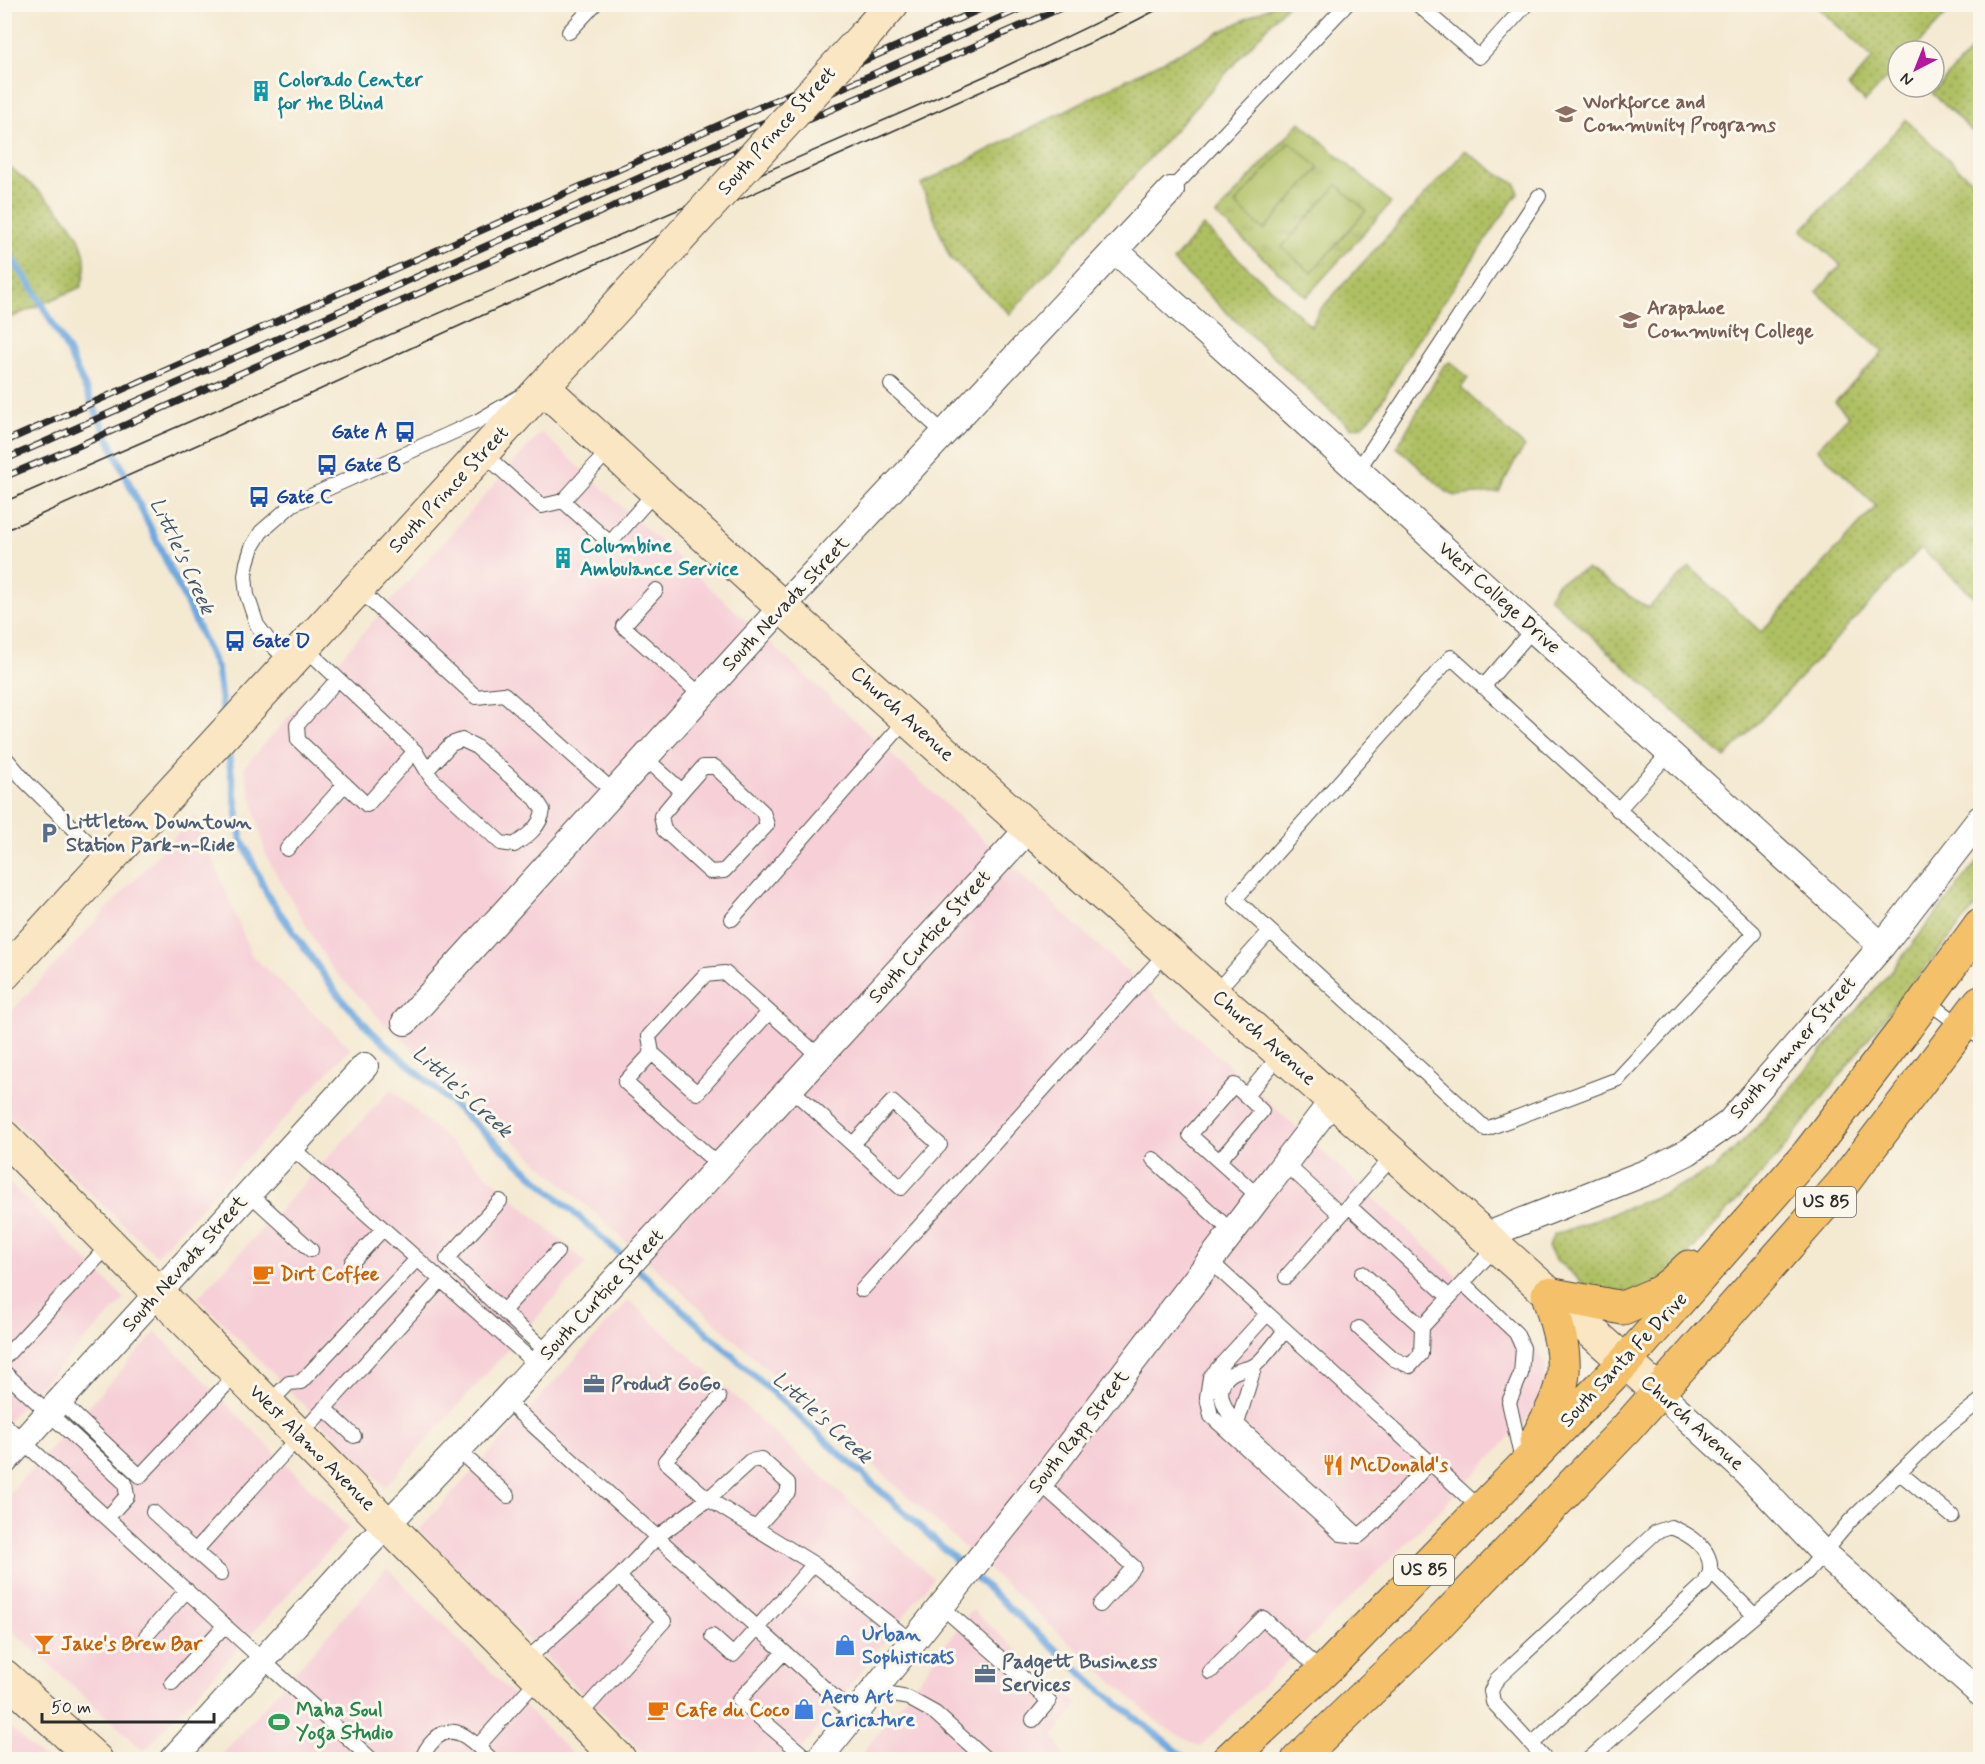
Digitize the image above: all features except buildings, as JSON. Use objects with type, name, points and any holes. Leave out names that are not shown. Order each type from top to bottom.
[{"type":"highway","name":"South Santa Fe Drive","points":[[1234,1754],[1322,1672],[1625,1362],[1808,1154],[1917,1012],[1980,925]]},
{"type":"highway","points":[[1524,1467],[1555,1401],[1563,1373],[1560,1342],[1548,1294],[1623,1308],[1660,1292],[1673,1282],[1777,1165],[1856,1065],[1872,1048],[1917,1012]]},
{"type":"highway","name":"US 85","points":[[1298,1760],[1446,1617],[1581,1478],[1843,1183],[1974,1022]]},
{"type":"street","name":"South Prince Street","points":[[4,974],[892,4]]},
{"type":"street","name":"South Nevada Street","points":[[405,1022],[782,607],[1171,190]]},
{"type":"street","name":"West College Drive","points":[[1115,250],[1882,946]]},
{"type":"street","name":"Church Avenue","points":[[543,387],[782,607],[1659,1392],[1748,1474],[1823,1553],[1980,1693]]},
{"type":"street","name":"South Sumner Street","points":[[1490,1241],[1650,1171],[1688,1152],[1729,1123],[1882,946],[1980,819]]},
{"type":"street","name":"South Curtice Street","points":[[172,1760],[387,1524],[506,1400],[1029,828]]},
{"type":"street","name":"South Nevada Street","points":[[4,1462],[14,1433],[54,1407],[365,1066]]},
{"type":"street","name":"South Rapp Street","points":[[818,1760],[1040,1483],[1333,1100]]},
{"type":"street","name":"West Alamo Avenue","points":[[4,1137],[620,1760]]},
{"type":"street","points":[[4,1676],[96,1760]]},
{"type":"lane","points":[[569,32],[595,4]]},
{"type":"lane","points":[[1171,190],[1347,4]]},
{"type":"lane","points":[[1417,4],[1479,57],[1524,7],[1522,4]]},
{"type":"lane","points":[[1358,470],[1539,195]]},
{"type":"lane","points":[[891,385],[944,433]]},
{"type":"lane","points":[[427,770],[451,744],[462,740],[475,746],[536,799],[543,810],[542,820],[527,837],[514,845],[501,843],[432,779],[415,751],[338,679],[296,654],[272,645],[257,625],[247,595],[245,576],[247,563],[252,547],[261,532],[293,504],[478,421],[511,400],[543,387]]},
{"type":"lane","points":[[483,453],[542,506],[563,501],[610,449]]},
{"type":"lane","points":[[563,501],[610,543],[656,491]]},
{"type":"lane","points":[[357,588],[476,697],[504,694],[614,792]]},
{"type":"lane","points":[[656,590],[623,626],[702,696]]},
{"type":"lane","points":[[1483,687],[1533,629]]},
{"type":"lane","points":[[1451,657],[1618,810],[1754,933],[1618,1079],[1486,1129],[1235,899],[1451,657]]},
{"type":"lane","points":[[338,679],[297,725],[298,740],[367,805],[415,751]]},
{"type":"lane","points":[[732,919],[907,719]]},
{"type":"lane","points":[[1618,810],[1670,753]]},
{"type":"lane","points":[[4,756],[26,782],[107,861]]},
{"type":"lane","points":[[645,758],[682,791]]},
{"type":"lane","points":[[703,767],[715,767],[763,812],[766,825],[724,871],[710,872],[664,830],[661,816],[682,791],[703,767]]},
{"type":"lane","points":[[287,849],[345,784]]},
{"type":"lane","points":[[1214,994],[1270,931]]},
{"type":"lane","points":[[862,1290],[1167,952]]},
{"type":"lane","points":[[770,1012],[697,1093],[652,1053],[649,1036],[705,975],[725,973],[770,1012],[820,1057]]},
{"type":"lane","points":[[1917,1012],[1974,1022]]},
{"type":"lane","points":[[652,1053],[625,1082],[720,1166]]},
{"type":"lane","points":[[1246,1096],[1281,1054]]},
{"type":"lane","points":[[1219,1161],[1262,1111],[1234,1085],[1190,1135],[1259,1197]]},
{"type":"lane","points":[[791,1089],[902,1188],[940,1144],[892,1102],[853,1144]]},
{"type":"lane","points":[[291,1147],[441,1280],[543,1359]]},
{"type":"lane","points":[[1286,1277],[1394,1155]]},
{"type":"lane","points":[[1153,1159],[1232,1232]]},
{"type":"lane","points":[[1285,1163],[1449,1297]]},
{"type":"lane","points":[[249,1193],[310,1250]]},
{"type":"lane","points":[[500,1201],[447,1259],[503,1311],[543,1359]]},
{"type":"lane","points":[[352,1262],[383,1228]]},
{"type":"lane","points":[[1359,1328],[1394,1359],[1410,1366],[1421,1354],[1422,1326],[1463,1283],[1490,1241]]},
{"type":"lane","points":[[4,1358],[110,1244]]},
{"type":"lane","points":[[503,1311],[557,1252]]},
{"type":"lane","points":[[268,1404],[289,1383],[301,1382],[417,1259]]},
{"type":"lane","points":[[1210,1262],[1482,1510]]},
{"type":"lane","points":[[1362,1272],[1422,1326]]},
{"type":"lane","points":[[195,1551],[441,1280]]},
{"type":"lane","points":[[1463,1283],[1516,1333],[1523,1348],[1521,1374],[1509,1402],[1524,1467]]},
{"type":"lane","points":[[1267,1314],[1210,1377],[1207,1397],[1211,1416],[1341,1534],[1359,1536],[1374,1523],[1430,1462]]},
{"type":"lane","points":[[1237,1424],[1255,1365],[1285,1330]]},
{"type":"lane","points":[[1255,1365],[1240,1369],[1223,1383],[1221,1394],[1224,1407],[1237,1424],[1359,1536]]},
{"type":"lane","points":[[4,1372],[54,1407],[141,1476],[237,1373]]},
{"type":"lane","points":[[719,1398],[664,1461],[708,1499],[814,1564],[912,1642]]},
{"type":"lane","points":[[506,1400],[854,1715]]},
{"type":"lane","points":[[1588,1760],[1754,1615],[1807,1572],[1850,1521],[1941,1432],[1980,1401]]},
{"type":"lane","points":[[54,1407],[125,1483],[128,1496],[107,1518]]},
{"type":"lane","points":[[324,1408],[354,1436]]},
{"type":"lane","points":[[14,1433],[372,1760]]},
{"type":"lane","points":[[458,1450],[508,1496]]},
{"type":"lane","points":[[478,1746],[532,1670],[657,1537],[708,1499],[750,1461],[761,1459],[788,1483],[788,1492],[754,1529]]},
{"type":"lane","points":[[1900,1473],[1952,1516]]},
{"type":"lane","points":[[1040,1483],[1134,1567],[1100,1605]]},
{"type":"lane","points":[[153,1512],[221,1574]]},
{"type":"lane","points":[[1532,1744],[1705,1583],[1710,1571],[1708,1553],[1688,1533],[1671,1527],[1656,1532],[1497,1679],[1491,1691],[1493,1702],[1546,1760]]},
{"type":"lane","points":[[712,1636],[733,1655],[814,1564]]},
{"type":"lane","points":[[1710,1571],[1754,1615]]},
{"type":"lane","points":[[578,1717],[664,1621],[620,1577]]},
{"type":"lane","points":[[146,1636],[187,1590]]},
{"type":"lane","points":[[941,1606],[1050,1701],[1033,1720]]},
{"type":"lane","points":[[1210,1672],[1263,1618],[1322,1672]]},
{"type":"lane","points":[[172,1683],[225,1625]]},
{"type":"lane","points":[[784,1652],[740,1700],[809,1760]]},
{"type":"lane","points":[[872,1691],[908,1698],[935,1713],[987,1760]]},
{"type":"lane","points":[[422,1760],[426,1749],[439,1735],[451,1730],[461,1732],[492,1760]]},
{"type":"shaded area","points":[[541,432],[1538,1350],[1546,1365],[1543,1402],[1444,1506],[1200,1747],[1162,1726],[382,1021],[329,965],[266,856],[244,767]]},
{"type":"shaded area","points":[[195,815],[252,956],[351,1048],[156,1255],[5,1113],[5,1018]]},
{"type":"shaded area","points":[[391,1089],[586,1263],[385,1487],[198,1298]]},
{"type":"shaded area","points":[[4,1178],[125,1299],[5,1423],[4,1423]]},
{"type":"shaded area","points":[[629,1300],[933,1578],[794,1759],[649,1759],[418,1531]]},
{"type":"shaded area","points":[[156,1332],[349,1528],[144,1751],[5,1624],[4,1499]]},
{"type":"shaded area","points":[[387,1568],[577,1759],[217,1760]]},
{"type":"shaded area","points":[[972,1610],[1078,1704],[1054,1736],[1066,1759],[857,1760]]},
{"type":"shaded area","points":[[5,1723],[44,1759],[5,1759]]},
{"type":"green space","points":[[1275,4],[1287,5],[1010,314],[950,258],[921,184]]},
{"type":"green space","points":[[1815,5],[1955,5],[1923,39],[1886,39],[1886,80],[1865,102],[1848,87],[1873,58]]},
{"type":"green space","points":[[1980,40],[1980,139],[1938,99],[1946,99],[1946,78]]},
{"type":"green space","points":[[1906,120],[1974,183],[1980,177],[1980,602],[1921,548],[1725,758],[1549,597],[1558,582],[1587,569],[1648,608],[1690,567],[1761,632],[1876,506],[1817,449],[1849,416],[1835,402],[1883,352],[1817,292],[1841,265],[1802,230]]},
{"type":"green space","points":[[1300,122],[1391,203],[1306,297],[1216,215]]},
{"type":"green space","points":[[1290,142],[1319,168],[1264,230],[1235,204]]},
{"type":"green space","points":[[1465,151],[1516,184],[1518,193],[1414,345],[1375,413],[1362,426],[1352,428],[1330,411],[1173,261],[1203,226],[1311,326],[1319,311]]},
{"type":"green space","points":[[5,163],[42,193],[65,217],[82,244],[85,262],[81,287],[5,320]]},
{"type":"green space","points":[[1337,185],[1366,211],[1311,273],[1282,247]]},
{"type":"green space","points":[[1451,362],[1468,378],[1461,388],[1525,447],[1499,492],[1455,496],[1447,492],[1397,447],[1444,365]]},
{"type":"green space","points":[[1980,858],[1980,901],[1884,1018],[1777,1157],[1657,1288],[1628,1292],[1591,1290],[1556,1260],[1548,1247],[1554,1235],[1663,1194],[1714,1169],[1755,1129],[1892,970]]},
{"type":"waterway","name":"Little's Creek","points":[[4,247],[34,290],[68,351],[191,612],[217,669],[224,720]]},
{"type":"waterway","name":"Little's Creek","points":[[227,745],[241,838],[268,896],[337,994],[373,1033],[626,1259]]},
{"type":"waterway","name":"Little's Creek","points":[[634,1266],[965,1568]]},
{"type":"waterway","name":"Little's Creek","points":[[974,1576],[1098,1688],[1188,1760]]},
{"type":"tram line","points":[[4,502],[917,106],[1135,4]]},
{"type":"tram line","points":[[4,531],[1112,33],[1168,4]]},
{"type":"railway","points":[[4,442],[992,4]]},
{"type":"railway","points":[[4,460],[1031,4]]},
{"type":"railway","points":[[4,477],[1070,4]]},
{"type":"place","name":"Colorado Center for the Blind","points":[[261,91]]},
{"type":"place","name":"Workforce and Community Programs","points":[[1566,114]]},
{"type":"place","name":"Arapahoe Community College","points":[[1630,320]]},
{"type":"place","name":"Gate A","points":[[405,432]]},
{"type":"place","name":"Gate B","points":[[327,465]]},
{"type":"place","name":"Gate C","points":[[259,497]]},
{"type":"place","name":"Columbine Ambulance Service","points":[[563,558]]},
{"type":"place","name":"Gate D","points":[[235,641]]},
{"type":"place","name":"Littleton Downtown Station Park-n-Ride","points":[[49,833]]},
{"type":"place","name":"Dirt Coffee","points":[[263,1274]]},
{"type":"place","name":"Product GoGo","points":[[594,1384]]},
{"type":"place","name":"McDonald's","points":[[1333,1465]]},
{"type":"place","name":"Jake's Brew Bar","points":[[44,1644]]},
{"type":"place","name":"Urban Sophisticats","points":[[845,1645]]},
{"type":"place","name":"Padgett Business Services","points":[[985,1674]]},
{"type":"place","name":"Aero Art Caricature","points":[[804,1709]]},
{"type":"place","name":"Cafe du Coco","points":[[658,1710]]},
{"type":"place","name":"Maha Soul Yoga Studio","points":[[279,1722]]}]
